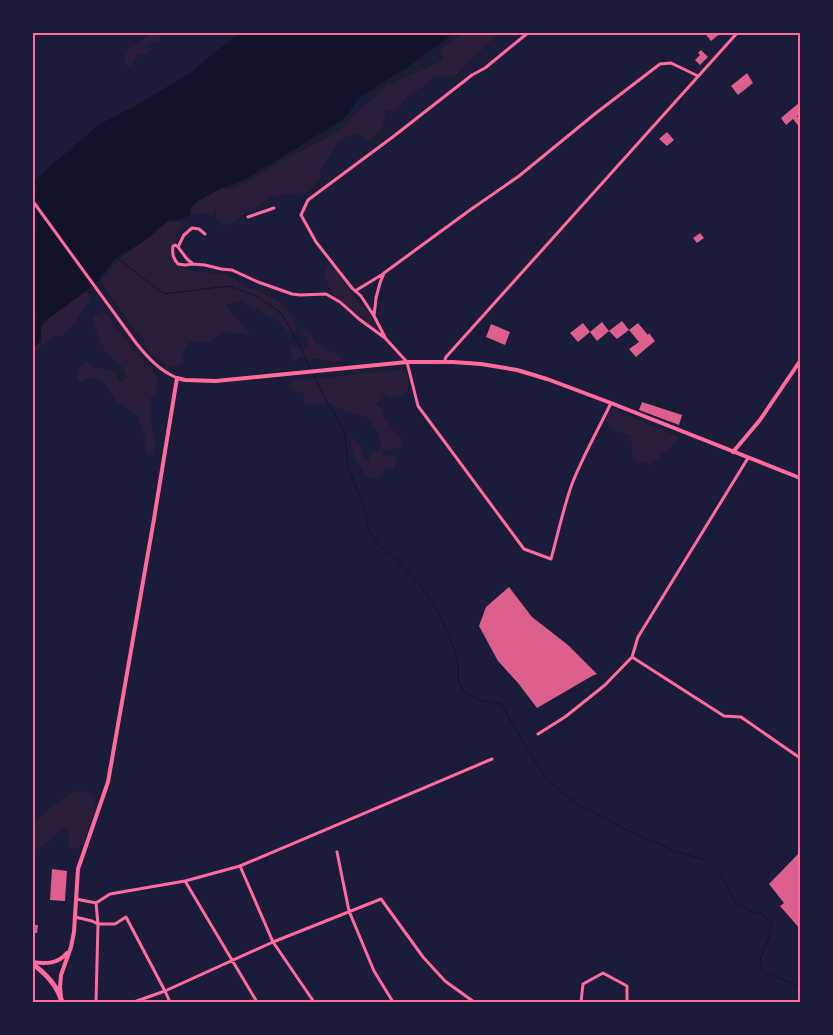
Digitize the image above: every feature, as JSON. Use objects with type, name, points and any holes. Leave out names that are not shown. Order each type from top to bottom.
[{"type":"highway","points":[[32,963],[48,977],[62,1001]]},
{"type":"street","points":[[529,32],[485,68],[472,75],[308,200],[301,215],[316,242],[335,268],[355,291],[362,296],[386,338],[407,362],[418,406],[524,549],[552,559],[563,510],[572,485],[580,464],[611,403]]},
{"type":"street","points":[[444,362],[446,357],[738,32]]},
{"type":"street","points":[[355,291],[384,273],[519,176],[660,64],[671,63],[698,76]]},
{"type":"street","points":[[32,200],[146,355],[167,374],[177,378],[216,381],[407,362],[481,364],[517,370],[548,379],[800,478]]},
{"type":"street","points":[[248,217],[274,208]]},
{"type":"street","points":[[178,247],[184,235],[192,228],[199,229],[205,234]]},
{"type":"street","points":[[193,264],[178,247],[173,246],[172,251],[178,264],[185,265],[205,264],[232,270],[292,294],[326,294],[340,302],[359,319],[386,338]]},
{"type":"street","points":[[374,316],[376,298],[384,273]]},
{"type":"street","points":[[733,452],[760,420],[800,361]]},
{"type":"street","points":[[62,1001],[61,975],[74,932],[78,869],[108,782],[177,378]]},
{"type":"street","points":[[538,734],[565,717],[605,685],[632,657],[638,637],[748,458]]},
{"type":"street","points":[[632,657],[724,716],[741,717],[800,758]]},
{"type":"street","points":[[76,899],[96,903],[110,894],[184,881],[240,866],[492,759]]},
{"type":"street","points":[[337,852],[349,911],[374,971],[393,1002]]},
{"type":"street","points":[[240,866],[273,942],[314,1002]]},
{"type":"street","points":[[184,881],[257,1002]]},
{"type":"street","points":[[134,1002],[165,991],[273,942],[381,899],[423,957],[445,980],[474,1002]]},
{"type":"street","points":[[96,903],[98,924],[96,1002]]},
{"type":"street","points":[[75,917],[98,924],[115,924],[126,917],[170,1002]]},
{"type":"street","points":[[32,963],[50,963],[60,959],[66,955],[71,946]]},
{"type":"street","points":[[581,1002],[583,984],[603,973],[627,986],[627,1002]]},
{"type":"shaded area","points":[[154,32],[158,33],[161,37],[157,42],[151,41],[144,46],[146,50],[153,47],[146,54],[137,55],[130,67],[125,63],[125,57],[129,48],[137,45]]},
{"type":"shaded area","points":[[239,33],[452,33],[406,68],[362,96],[347,116],[339,122],[244,180],[222,188],[198,201],[191,208],[191,214],[182,219],[167,221],[144,241],[116,258],[86,291],[44,322],[41,327],[41,341],[33,349],[33,181],[100,124],[137,105],[188,74]]},
{"type":"shaded area","points":[[465,33],[499,33],[456,75],[432,77],[426,85],[409,95],[396,111],[386,110],[383,126],[370,141],[357,133],[338,141],[320,172],[320,178],[309,192],[272,196],[225,226],[216,219],[216,208],[225,192],[215,208],[214,213],[191,214],[191,208],[198,201],[222,188],[227,190],[246,183],[269,168],[341,130],[362,107],[375,98],[387,85],[434,65],[443,59],[441,50],[452,40]]},
{"type":"shaded area","points":[[181,221],[183,228],[176,233],[177,238],[171,246],[175,264],[192,271],[226,274],[245,286],[280,301],[297,324],[295,333],[288,332],[277,320],[240,301],[226,304],[232,314],[251,335],[222,332],[209,342],[189,342],[182,353],[184,363],[172,368],[153,356],[100,281],[120,258],[153,235],[167,222]]},
{"type":"shaded area","points":[[329,262],[360,304],[371,315],[377,329],[346,306],[332,292],[324,275]]},
{"type":"shaded area","points":[[86,291],[90,300],[73,325],[63,336],[53,335],[33,354],[32,349],[37,344],[44,322]]},
{"type":"shaded area","points":[[103,311],[139,357],[158,376],[155,393],[150,399],[155,454],[148,456],[145,450],[146,440],[137,415],[115,400],[106,384],[91,377],[80,382],[77,379],[79,369],[87,360],[91,367],[113,370],[121,383],[127,377],[122,367],[103,348],[98,338],[93,316]]},
{"type":"shaded area","points":[[300,330],[311,334],[316,343],[322,348],[340,355],[342,361],[300,358],[293,361],[289,344],[303,348],[308,347],[308,339],[301,334]]},
{"type":"shaded area","points":[[402,370],[408,379],[408,390],[402,395],[391,398],[384,395],[382,400],[376,403],[403,443],[400,447],[388,451],[383,448],[383,454],[390,457],[398,456],[394,470],[384,467],[381,477],[375,479],[365,476],[354,455],[350,436],[360,444],[363,459],[369,463],[372,450],[378,452],[382,446],[377,430],[365,416],[322,403],[305,404],[304,394],[294,391],[288,386],[292,381]]},
{"type":"shaded area","points":[[615,410],[679,438],[650,465],[633,459],[631,436],[610,426],[606,419],[609,413]]},
{"type":"shaded area","points":[[73,791],[85,792],[95,798],[95,809],[84,842],[76,849],[69,847],[69,836],[66,826],[33,853],[33,822]]},
{"type":"building","points":[[704,32],[722,32],[711,41]]},
{"type":"building","points":[[701,50],[708,57],[700,65],[695,60],[700,55],[698,53]]},
{"type":"building","points":[[747,73],[753,83],[738,95],[731,86]]},
{"type":"building","points":[[800,102],[800,113],[797,116],[800,120],[800,128],[793,119],[786,125],[781,118]]},
{"type":"building","points":[[667,132],[674,140],[667,146],[659,139]]},
{"type":"building","points":[[700,233],[704,238],[697,243],[693,238]]},
{"type":"building","points":[[622,321],[629,330],[617,339],[609,331]]},
{"type":"building","points":[[602,322],[609,331],[597,341],[590,332]]},
{"type":"building","points":[[583,323],[590,332],[578,342],[570,333]]},
{"type":"building","points":[[638,323],[655,341],[636,357],[629,349],[639,342],[629,330]]},
{"type":"building","points":[[491,324],[510,332],[505,345],[486,337]]},
{"type":"building","points":[[642,402],[682,415],[679,425],[639,410]]},
{"type":"building","points":[[509,587],[532,617],[568,645],[597,674],[537,708],[498,661],[479,626],[486,607]]},
{"type":"building","points":[[800,852],[800,929],[780,906],[784,903],[769,884]]},
{"type":"building","points":[[52,869],[67,871],[65,901],[50,900]]},
{"type":"building","points":[[32,925],[38,925],[37,933],[32,933]]},
{"type":"waterway","points":[[117,258],[164,294],[228,286],[257,296],[281,313],[311,370]]},
{"type":"waterway","points":[[313,373],[345,434],[348,467],[365,509],[369,531],[379,545],[397,560],[422,588],[437,610],[451,640],[458,662],[458,681],[465,693],[482,701],[501,704],[538,767],[552,784],[577,804],[624,829],[680,853],[703,859],[723,878],[734,901],[748,910],[764,915],[772,924],[760,959],[763,972],[792,983],[800,989]]}]
